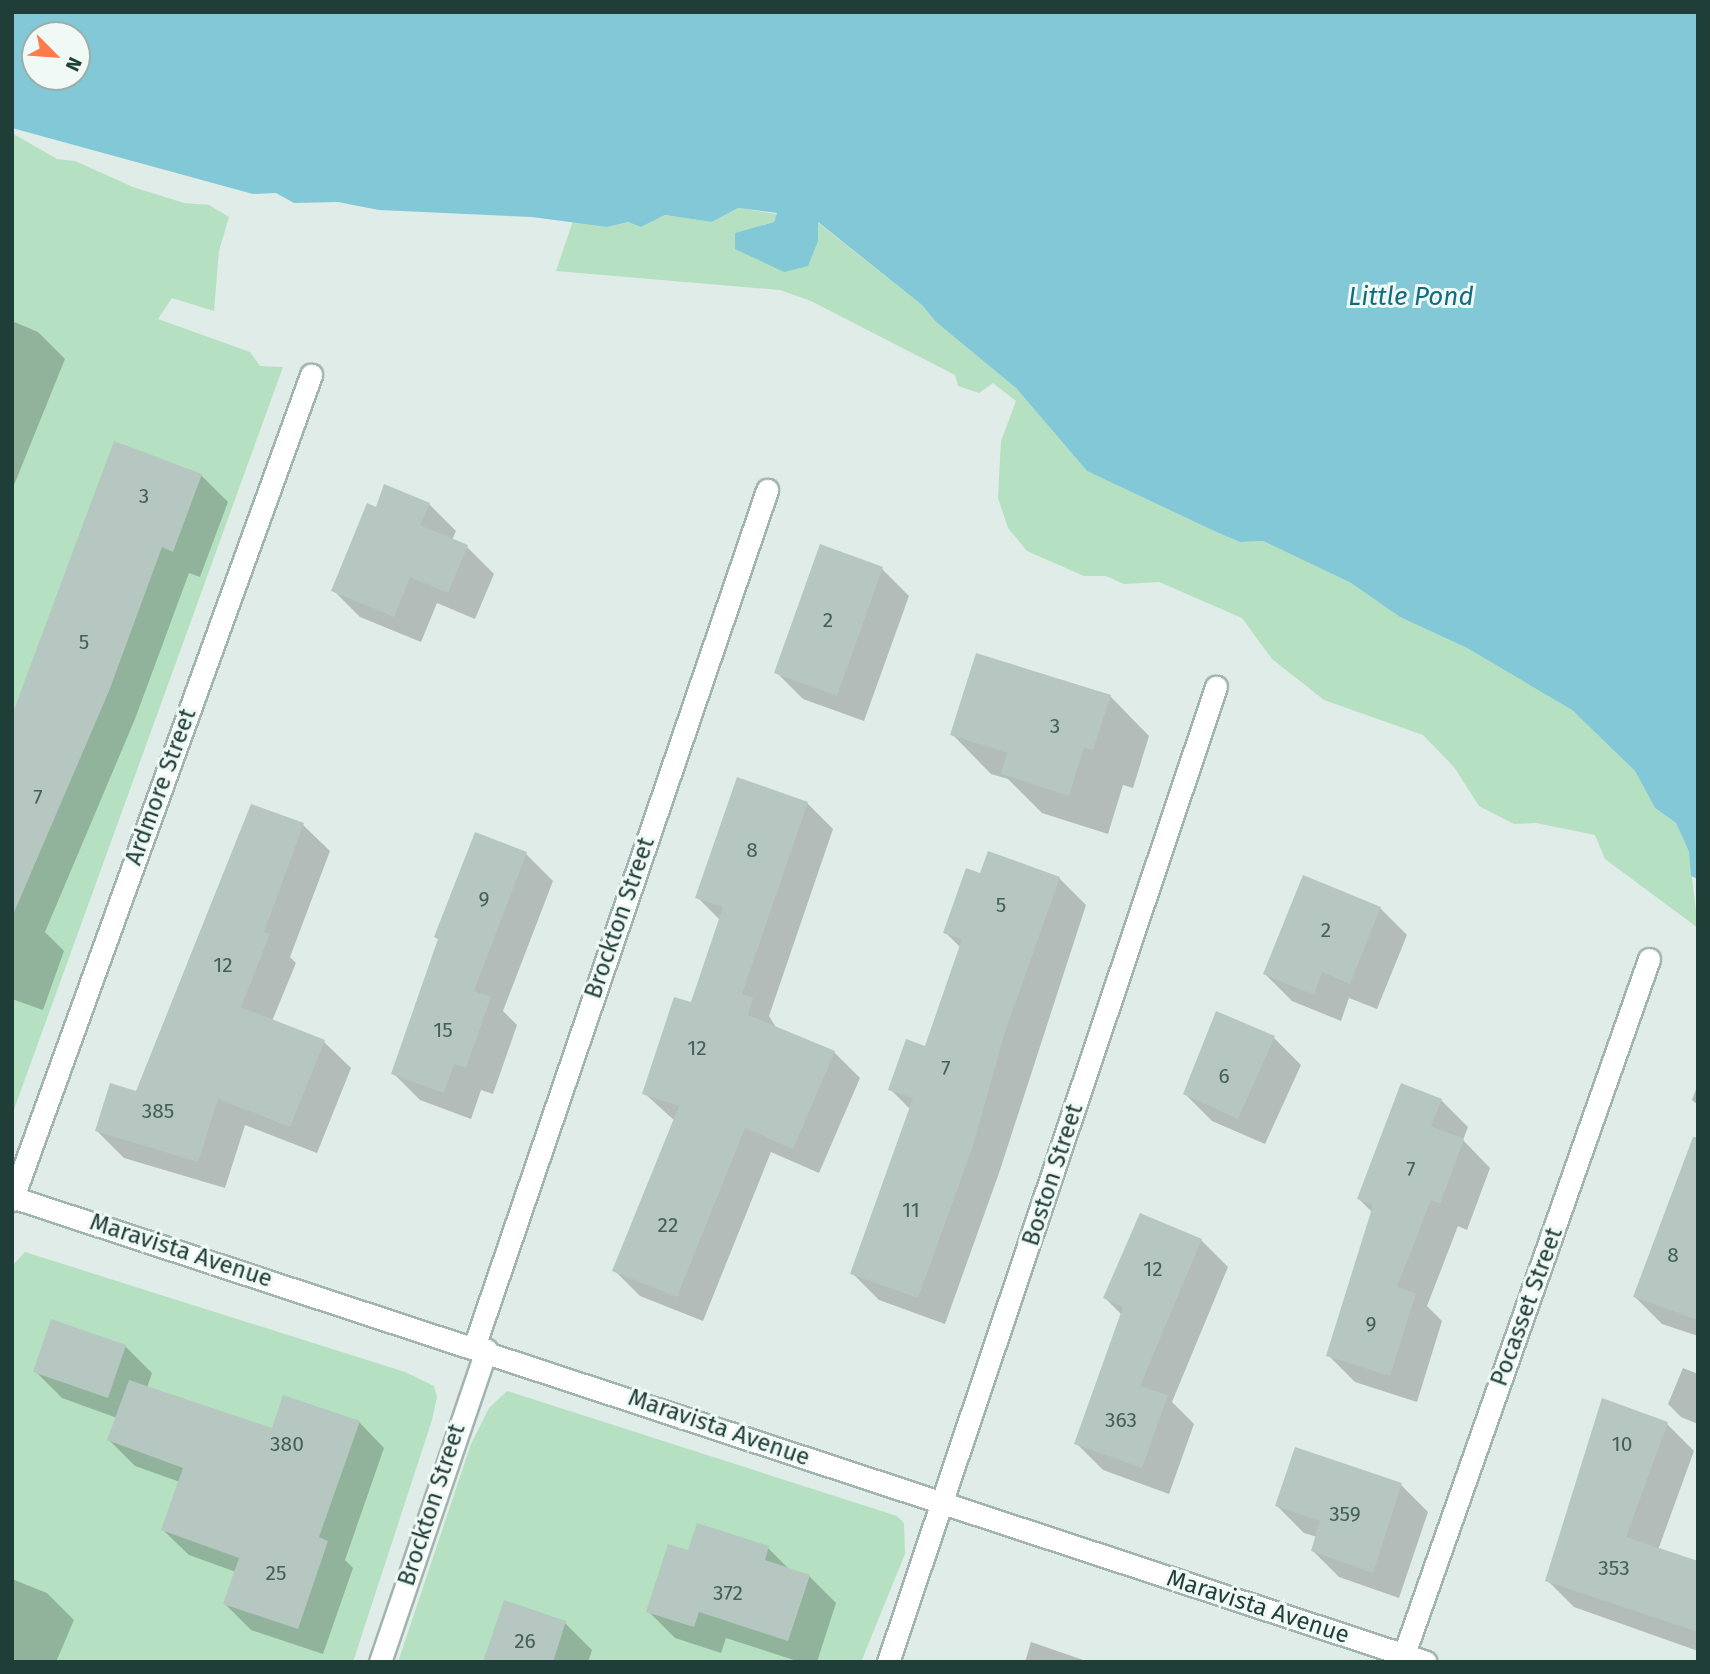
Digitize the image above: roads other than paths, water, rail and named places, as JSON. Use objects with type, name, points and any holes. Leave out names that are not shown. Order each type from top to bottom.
[{"type":"street","name":"Ardmore Street","points":[[13,1198],[311,374]]},
{"type":"street","name":"Brockton Street","points":[[380,1662],[480,1348],[767,490]]},
{"type":"street","name":"Boston Street","points":[[888,1662],[944,1503],[1216,687]]},
{"type":"street","name":"Pocasset Street","points":[[1413,1659],[1649,959]]},
{"type":"street","name":"Maravista Avenue","points":[[13,1198],[480,1348],[1413,1659]]},
{"type":"water","name":"Little Pond","points":[[12,12],[1698,12],[1698,879],[1691,876],[1689,852],[1676,823],[1655,808],[1635,771],[1572,710],[1467,648],[1400,617],[1351,583],[1263,541],[1240,542],[1214,531],[1087,471],[1016,388],[936,322],[922,305],[818,222],[818,241],[808,266],[784,272],[735,249],[735,233],[774,222],[777,213],[738,208],[712,222],[665,215],[641,227],[628,222],[607,227],[532,217],[379,210],[338,202],[294,203],[276,193],[253,194],[12,128]]}]
